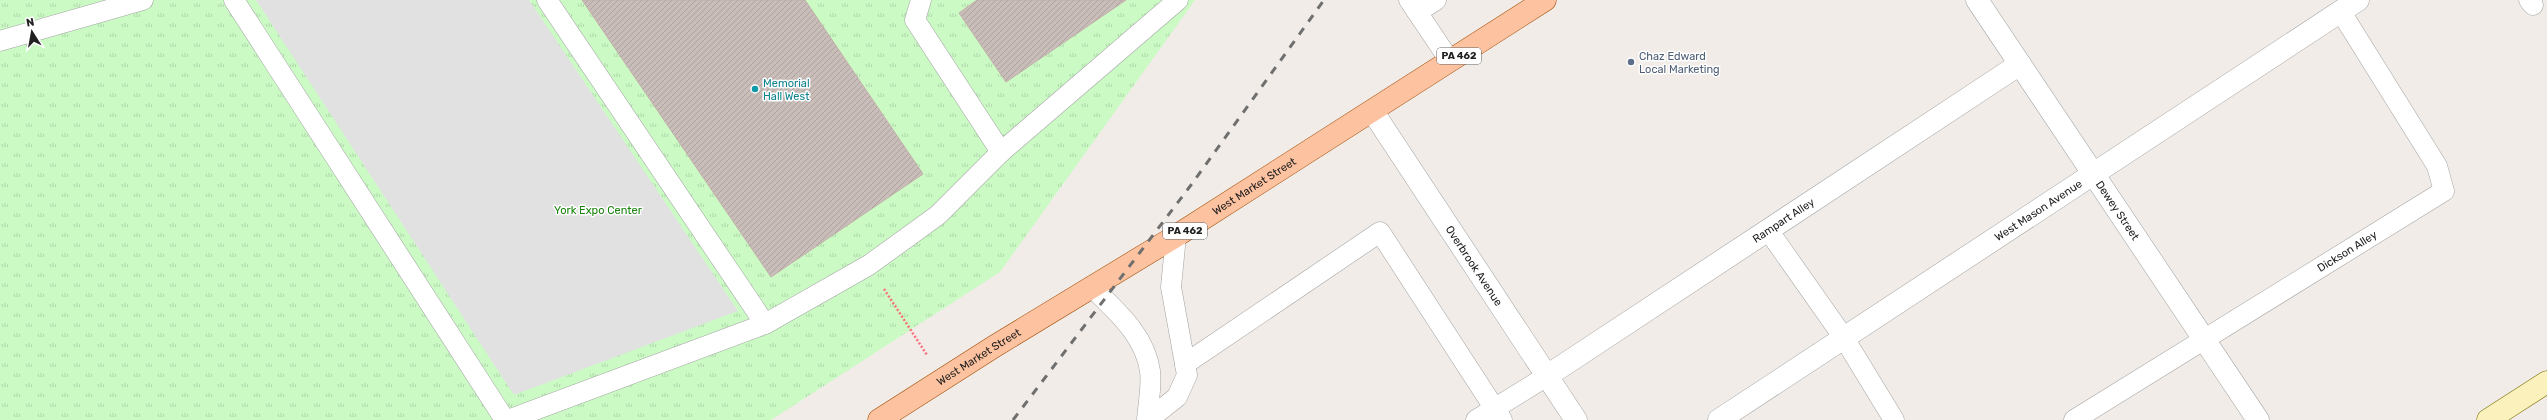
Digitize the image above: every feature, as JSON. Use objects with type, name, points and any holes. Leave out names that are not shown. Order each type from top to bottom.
[{"type":"main road","name":"West Market Street","points":[[879,420],[1373,112],[1545,0]]},
{"type":"street","name":"Dewey Street","points":[[1977,0],[2258,420]]},
{"type":"street","name":"West Mason Avenue","points":[[1719,420],[2358,0]]},
{"type":"street","name":"Rampart Alley","points":[[1547,376],[2020,64]]},
{"type":"street","name":"Overbrook Avenue","points":[[1373,112],[1576,420]]},
{"type":"street","points":[[2488,420],[2547,382]]},
{"type":"lane","points":[[0,41],[144,0]]},
{"type":"lane","points":[[234,0],[506,420],[765,324],[869,265],[938,215],[1001,152],[1178,0]]},
{"type":"lane","points":[[547,0],[765,324]]},
{"type":"lane","points":[[921,0],[915,20],[1001,152]]},
{"type":"lane","points":[[1436,0],[1413,6],[1450,62]]},
{"type":"lane","name":"Dickson Alley","points":[[2074,420],[2444,191],[2437,166],[2340,12]]},
{"type":"lane","points":[[1768,230],[1844,338],[1894,420]]},
{"type":"lane","points":[[1185,364],[1380,232],[1498,414]]},
{"type":"lane","points":[[1147,420],[1177,397],[1187,375],[1171,287],[1176,236]]},
{"type":"lane","points":[[1092,287],[1133,330],[1142,348],[1150,371],[1147,420]]},
{"type":"lane","points":[[1476,420],[1498,414],[1547,376]]},
{"type":"path","points":[[869,265],[943,379]]},
{"type":"green space","name":"York Expo Center","points":[[0,0],[1195,0],[1000,272],[771,420],[0,420]]},
{"type":"shaded area","points":[[256,0],[529,0],[738,311],[514,395]]},
{"type":"building","name":"Memorial Hall West","points":[[582,0],[805,0],[923,174],[771,277]]},
{"type":"building","points":[[977,0],[1126,0],[1006,82],[959,13]]},
{"type":"railway","points":[[1013,420],[1191,185],[1324,0]]},
{"type":"place","name":"Chaz Edward Local Marketing","points":[[1631,62]]},
{"type":"place","name":"Memorial Hall West","points":[[755,89]]}]
